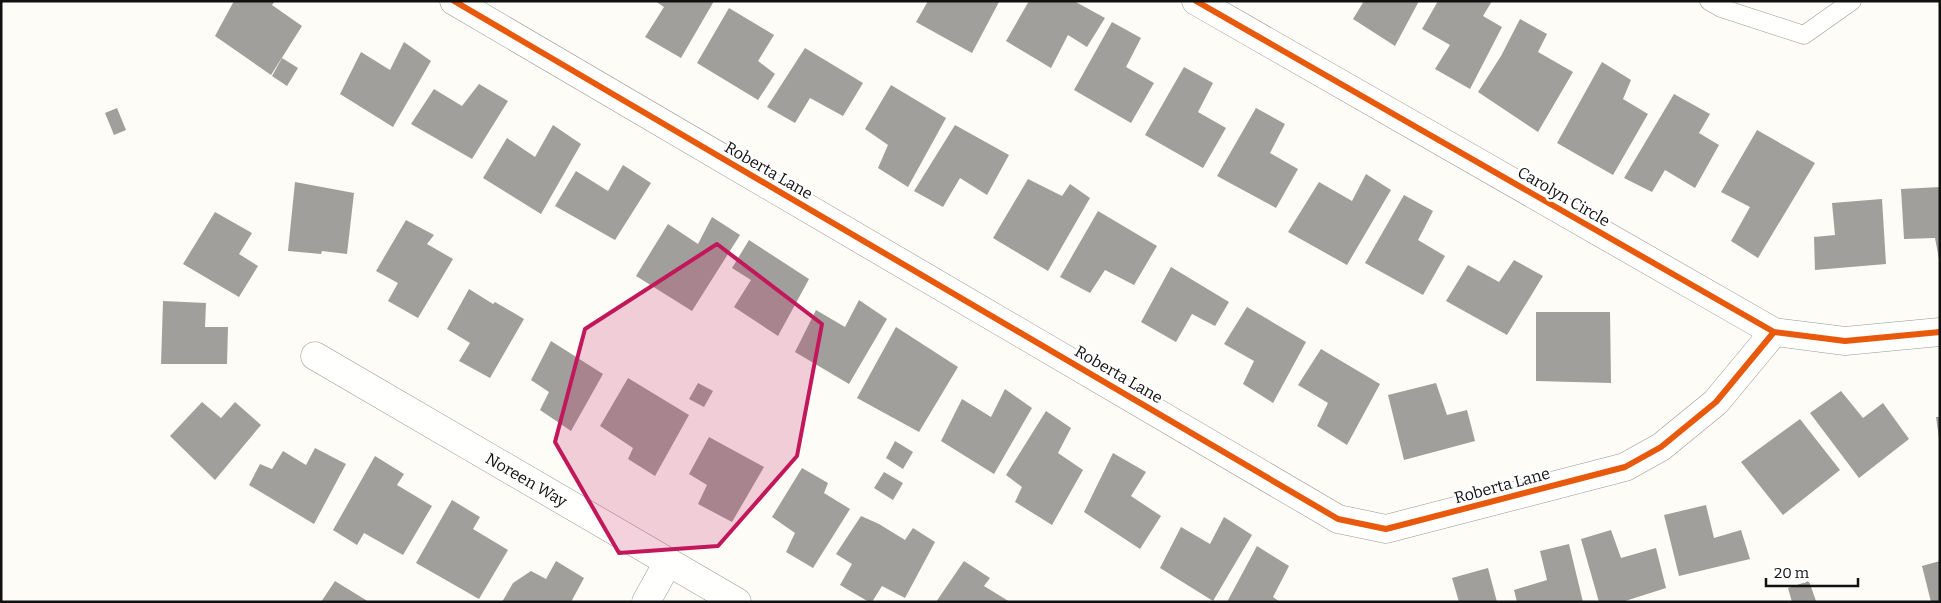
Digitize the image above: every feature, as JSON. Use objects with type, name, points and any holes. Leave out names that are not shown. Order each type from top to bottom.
[{"type":"street","name":"Roberta Lane","points":[[454,1],[1338,518],[1386,529],[1625,467],[1661,447],[1716,402],[1774,332]]},
{"type":"street","name":"Carolyn Circle","points":[[1196,1],[1774,332],[1845,341],[1940,332]]},
{"type":"street","name":"Noreen Way","points":[[315,356],[738,602]]},
{"type":"street","points":[[646,602],[668,562]]},
{"type":"lane","points":[[1718,4],[1804,35],[1852,1]]},
{"type":"highlighted area","points":[[717,244],[822,324],[797,456],[718,546],[619,553],[555,442],[585,329]]},
{"type":"building","points":[[234,1],[275,1],[272,5],[302,26],[271,75],[215,36]]},
{"type":"building","points":[[655,1],[714,1],[681,58],[645,37],[664,7]]},
{"type":"building","points":[[928,1],[999,2],[972,53],[916,22]]},
{"type":"building","points":[[1029,1],[1074,1],[1105,18],[1087,47],[1068,35],[1051,68],[1006,41]]},
{"type":"building","points":[[1364,1],[1419,1],[1395,46],[1353,19]]},
{"type":"building","points":[[1438,1],[1492,1],[1483,16],[1502,27],[1470,89],[1435,69],[1450,45],[1422,29]]},
{"type":"building","points":[[729,8],[774,35],[758,61],[775,74],[758,100],[697,63]]},
{"type":"building","points":[[1520,19],[1547,34],[1538,52],[1573,72],[1538,132],[1478,92],[1501,56]]},
{"type":"building","points":[[1112,22],[1141,38],[1126,67],[1154,83],[1131,123],[1074,90]]},
{"type":"building","points":[[404,42],[431,61],[393,127],[340,94],[361,52],[390,70]]},
{"type":"building","points":[[805,48],[863,83],[843,116],[810,98],[795,123],[767,107]]},
{"type":"building","points":[[282,58],[298,68],[287,86],[272,76]]},
{"type":"building","points":[[1602,62],[1631,80],[1623,99],[1648,114],[1613,175],[1557,143]]},
{"type":"building","points":[[1184,67],[1213,83],[1198,112],[1226,128],[1203,168],[1145,135]]},
{"type":"building","points":[[479,84],[508,101],[472,159],[411,124],[434,89],[462,106]]},
{"type":"building","points":[[891,85],[946,118],[908,187],[878,168],[888,145],[865,129]]},
{"type":"building","points":[[1674,94],[1710,114],[1699,133],[1719,145],[1695,188],[1665,170],[1652,192],[1624,178]]},
{"type":"building","points":[[117,108],[126,130],[114,135],[105,113]]},
{"type":"building","points":[[1256,108],[1285,124],[1270,153],[1298,169],[1276,208],[1217,176]]},
{"type":"building","points":[[553,125],[581,144],[541,214],[483,178],[507,138],[535,157]]},
{"type":"building","points":[[955,125],[1009,155],[987,195],[960,178],[943,207],[914,191]]},
{"type":"building","points":[[1757,130],[1815,163],[1758,258],[1731,241],[1750,207],[1721,192]]},
{"type":"building","points":[[623,165],[651,183],[615,240],[555,206],[576,171],[608,191]]},
{"type":"building","points":[[1366,174],[1391,190],[1347,265],[1288,232],[1319,182],[1352,201]]},
{"type":"building","points":[[1028,179],[1062,196],[1070,184],[1090,198],[1048,271],[993,238]]},
{"type":"building","points":[[295,182],[354,193],[347,254],[322,251],[321,254],[288,251]]},
{"type":"building","points":[[1940,187],[1939,259],[1935,238],[1904,239],[1901,189]]},
{"type":"building","points":[[1404,195],[1433,211],[1418,240],[1445,256],[1423,295],[1365,263]]},
{"type":"building","points":[[1882,199],[1886,264],[1815,270],[1814,237],[1835,235],[1832,203]]},
{"type":"building","points":[[1098,211],[1157,246],[1134,285],[1105,270],[1090,293],[1060,277]]},
{"type":"building","points":[[215,212],[252,233],[239,254],[258,266],[239,297],[183,264]]},
{"type":"building","points":[[712,217],[740,235],[692,311],[636,276],[668,224],[698,244]]},
{"type":"building","points":[[406,220],[434,235],[427,244],[453,259],[418,318],[388,301],[398,283],[376,271]]},
{"type":"building","points":[[749,240],[809,279],[778,336],[734,307],[751,280],[732,268]]},
{"type":"building","points":[[1514,260],[1543,276],[1507,335],[1446,301],[1468,265],[1499,282]]},
{"type":"building","points":[[1171,267],[1229,302],[1215,326],[1192,314],[1176,342],[1141,322]]},
{"type":"building","points":[[469,289],[493,304],[495,302],[524,319],[490,378],[459,361],[470,343],[447,329]]},
{"type":"building","points":[[859,300],[887,319],[849,384],[795,352],[816,310],[845,327]]},
{"type":"building","points":[[163,301],[206,303],[205,327],[228,327],[227,364],[161,364]]},
{"type":"building","points":[[1247,307],[1306,342],[1273,403],[1243,384],[1254,361],[1224,344]]},
{"type":"building","points":[[1536,312],[1610,312],[1611,383],[1536,381]]},
{"type":"building","points":[[896,327],[958,367],[919,432],[857,398]]},
{"type":"building","points":[[551,341],[603,374],[571,431],[540,410],[549,392],[531,380]]},
{"type":"building","points":[[1321,349],[1380,384],[1347,445],[1317,426],[1328,403],[1298,385]]},
{"type":"building","points":[[628,378],[689,415],[655,476],[628,459],[633,448],[600,426]]},
{"type":"building","points":[[698,383],[713,391],[704,407],[689,399]]},
{"type":"building","points":[[1436,383],[1447,415],[1467,410],[1475,441],[1404,460],[1388,395]]},
{"type":"building","points":[[1005,389],[1032,408],[994,474],[941,441],[962,399],[991,417]]},
{"type":"building","points":[[1841,391],[1863,418],[1883,403],[1909,439],[1859,478],[1810,413]]},
{"type":"building","points":[[202,402],[221,418],[235,402],[261,425],[215,480],[170,436]]},
{"type":"building","points":[[1046,411],[1071,428],[1058,453],[1083,470],[1052,525],[1015,502],[1022,487],[1006,475]]},
{"type":"building","points":[[1936,417],[1940,417],[1940,438],[1939,438]]},
{"type":"building","points":[[1800,419],[1840,470],[1783,515],[1741,462]]},
{"type":"building","points":[[709,437],[764,467],[732,522],[698,504],[707,485],[689,474]]},
{"type":"building","points":[[895,441],[913,452],[903,469],[886,458]]},
{"type":"building","points":[[315,448],[346,464],[314,524],[249,485],[260,464],[272,469],[283,451],[306,465]]},
{"type":"building","points":[[1113,453],[1146,472],[1131,496],[1161,516],[1140,549],[1084,512]]},
{"type":"building","points":[[375,456],[404,474],[397,485],[432,506],[403,555],[364,533],[357,545],[333,530]]},
{"type":"building","points":[[802,468],[828,483],[824,493],[850,509],[813,568],[786,552],[795,533],[772,517]]},
{"type":"building","points":[[884,472],[903,483],[893,500],[874,488]]},
{"type":"building","points":[[452,500],[480,517],[473,529],[508,550],[479,599],[416,563]]},
{"type":"building","points":[[1706,505],[1714,538],[1741,530],[1750,559],[1679,576],[1664,515]]},
{"type":"building","points":[[861,516],[879,524],[905,540],[913,528],[935,542],[905,598],[882,586],[872,602],[869,602],[840,585],[852,564],[836,554]]},
{"type":"building","points":[[1224,517],[1252,535],[1213,601],[1160,568],[1181,527],[1210,544]]},
{"type":"building","points":[[1611,530],[1621,558],[1656,548],[1666,588],[1622,602],[1599,602],[1581,539]]},
{"type":"building","points":[[1569,544],[1583,602],[1517,602],[1514,590],[1547,580],[1540,551]]},
{"type":"building","points":[[1257,546],[1289,566],[1273,597],[1280,602],[1227,602]]},
{"type":"building","points":[[556,561],[584,578],[571,602],[502,602],[513,583],[531,571],[546,579]]},
{"type":"building","points":[[964,561],[990,578],[984,586],[1010,602],[936,602]]},
{"type":"building","points":[[1940,561],[1940,602],[1931,602],[1922,566]]},
{"type":"building","points":[[1488,568],[1497,602],[1459,602],[1452,578]]},
{"type":"building","points":[[335,581],[369,602],[321,602]]},
{"type":"building","points":[[1809,581],[1816,601],[1792,602],[1788,588]]},
{"type":"cycle path","points":[[454,1],[1338,519],[1386,529],[1625,467],[1661,447],[1716,402],[1774,332]]},
{"type":"cycle path","points":[[1196,1],[1774,332],[1845,341],[1940,332]]}]
